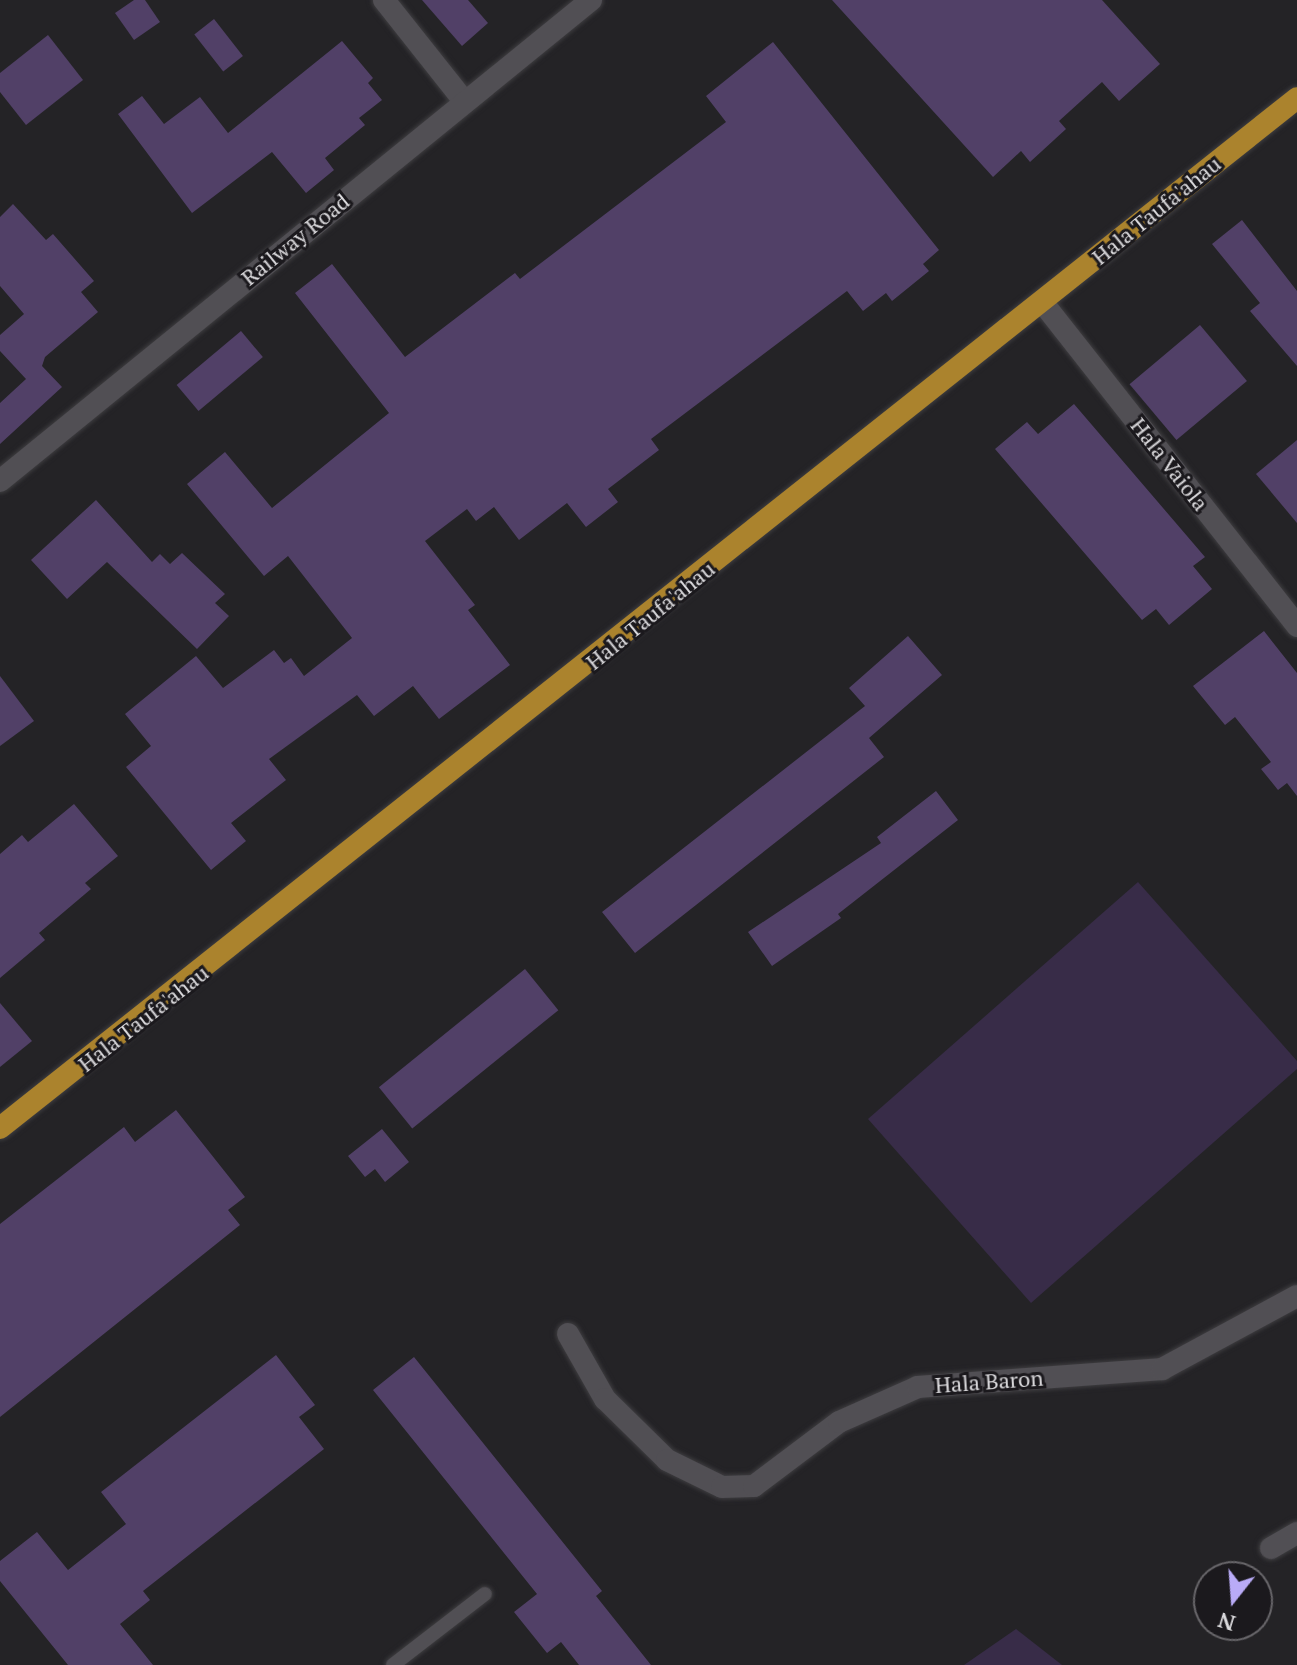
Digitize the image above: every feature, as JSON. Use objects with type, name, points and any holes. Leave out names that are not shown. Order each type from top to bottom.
[{"type":"main road","name":"Hala Taufa'ahau","points":[[0,1128],[1043,303],[1297,98]]},
{"type":"street","points":[[384,0],[464,101]]},
{"type":"street","name":"Railway Road","points":[[0,481],[591,0]]},
{"type":"street","name":"Hala Vaiola","points":[[1043,303],[1297,626]]},
{"type":"street","name":"Hala Baron","points":[[568,1334],[605,1399],[667,1460],[722,1487],[754,1486],[839,1422],[918,1387],[1162,1369],[1297,1296]]},
{"type":"street","points":[[1271,1548],[1297,1533]]},
{"type":"lane","points":[[393,1665],[485,1594]]},
{"type":"shaded area","points":[[1138,882],[1297,1061],[1297,1069],[1031,1303],[868,1119]]},
{"type":"shaded area","points":[[1016,1629],[1062,1665],[964,1665]]},
{"type":"building","points":[[134,0],[145,0],[160,22],[134,40],[115,13]]},
{"type":"building","points":[[422,0],[468,0],[488,23],[462,46]]},
{"type":"building","points":[[832,0],[1102,0],[1160,64],[1119,101],[1102,82],[1059,121],[1066,129],[1030,162],[1021,151],[993,177]]},
{"type":"building","points":[[214,19],[243,56],[223,71],[194,34]]},
{"type":"building","points":[[48,35],[83,80],[26,125],[0,92],[0,73]]},
{"type":"building","points":[[342,41],[373,78],[368,83],[382,100],[359,118],[365,125],[325,158],[334,170],[306,193],[272,152],[192,213],[118,114],[142,96],[164,124],[200,97],[228,133]]},
{"type":"building","points":[[773,42],[939,250],[923,264],[929,271],[892,301],[886,293],[863,311],[847,291],[651,439],[659,450],[608,489],[618,502],[586,527],[567,503],[519,540],[494,507],[476,521],[467,509],[425,541],[475,605],[468,610],[510,665],[439,719],[413,686],[374,716],[357,695],[269,759],[286,780],[231,823],[246,841],[211,870],[126,767],[151,746],[125,714],[196,656],[223,688],[274,650],[284,663],[291,658],[304,676],[352,638],[288,556],[264,576],[187,484],[225,452],[272,508],[389,413],[295,293],[332,264],[405,357],[515,273],[520,279],[726,122],[706,96]]},
{"type":"building","points":[[13,204],[46,240],[53,234],[94,281],[81,292],[98,312],[45,357],[42,366],[62,387],[0,444],[0,403],[26,379],[0,351],[0,335],[24,314],[0,286],[0,217]]},
{"type":"building","points":[[1242,220],[1297,291],[1297,366],[1250,311],[1260,303],[1212,244]]},
{"type":"building","points":[[1200,325],[1247,381],[1176,440],[1130,384]]},
{"type":"building","points":[[241,331],[263,357],[199,411],[177,385]]},
{"type":"building","points":[[1074,404],[1205,557],[1193,566],[1212,589],[1169,625],[1156,609],[1142,620],[995,449],[1027,422],[1038,434]]},
{"type":"building","points":[[1297,440],[1297,523],[1256,474]]},
{"type":"building","points":[[96,500],[152,562],[160,554],[170,564],[182,553],[225,594],[215,603],[229,616],[197,649],[107,562],[67,599],[31,560]]},
{"type":"building","points":[[1264,631],[1297,673],[1297,796],[1287,783],[1278,790],[1261,769],[1271,762],[1235,717],[1225,725],[1193,686]]},
{"type":"building","points":[[908,636],[942,675],[869,738],[884,757],[635,953],[602,912],[865,706],[849,688]]},
{"type":"building","points":[[0,676],[34,721],[0,746]]},
{"type":"building","points":[[936,791],[958,820],[838,914],[841,918],[772,966],[748,932],[881,843],[877,837]]},
{"type":"building","points":[[74,804],[118,856],[85,883],[91,889],[39,933],[45,940],[0,978],[0,854],[22,835],[28,842]]},
{"type":"building","points":[[525,969],[558,1010],[412,1129],[379,1087]]},
{"type":"building","points":[[0,1003],[32,1041],[0,1067]]},
{"type":"building","points":[[176,1110],[245,1197],[228,1210],[240,1225],[0,1417],[0,1224],[124,1127],[135,1142]]},
{"type":"building","points":[[382,1129],[409,1162],[385,1182],[375,1169],[365,1177],[348,1156]]},
{"type":"building","points":[[276,1355],[315,1405],[299,1417],[324,1449],[143,1591],[150,1600],[120,1624],[153,1665],[68,1665],[0,1581],[0,1561],[37,1532],[68,1570],[126,1524],[101,1492]]},
{"type":"building","points":[[414,1357],[602,1591],[596,1596],[651,1665],[579,1665],[561,1642],[547,1653],[514,1612],[537,1594],[373,1390]]}]
